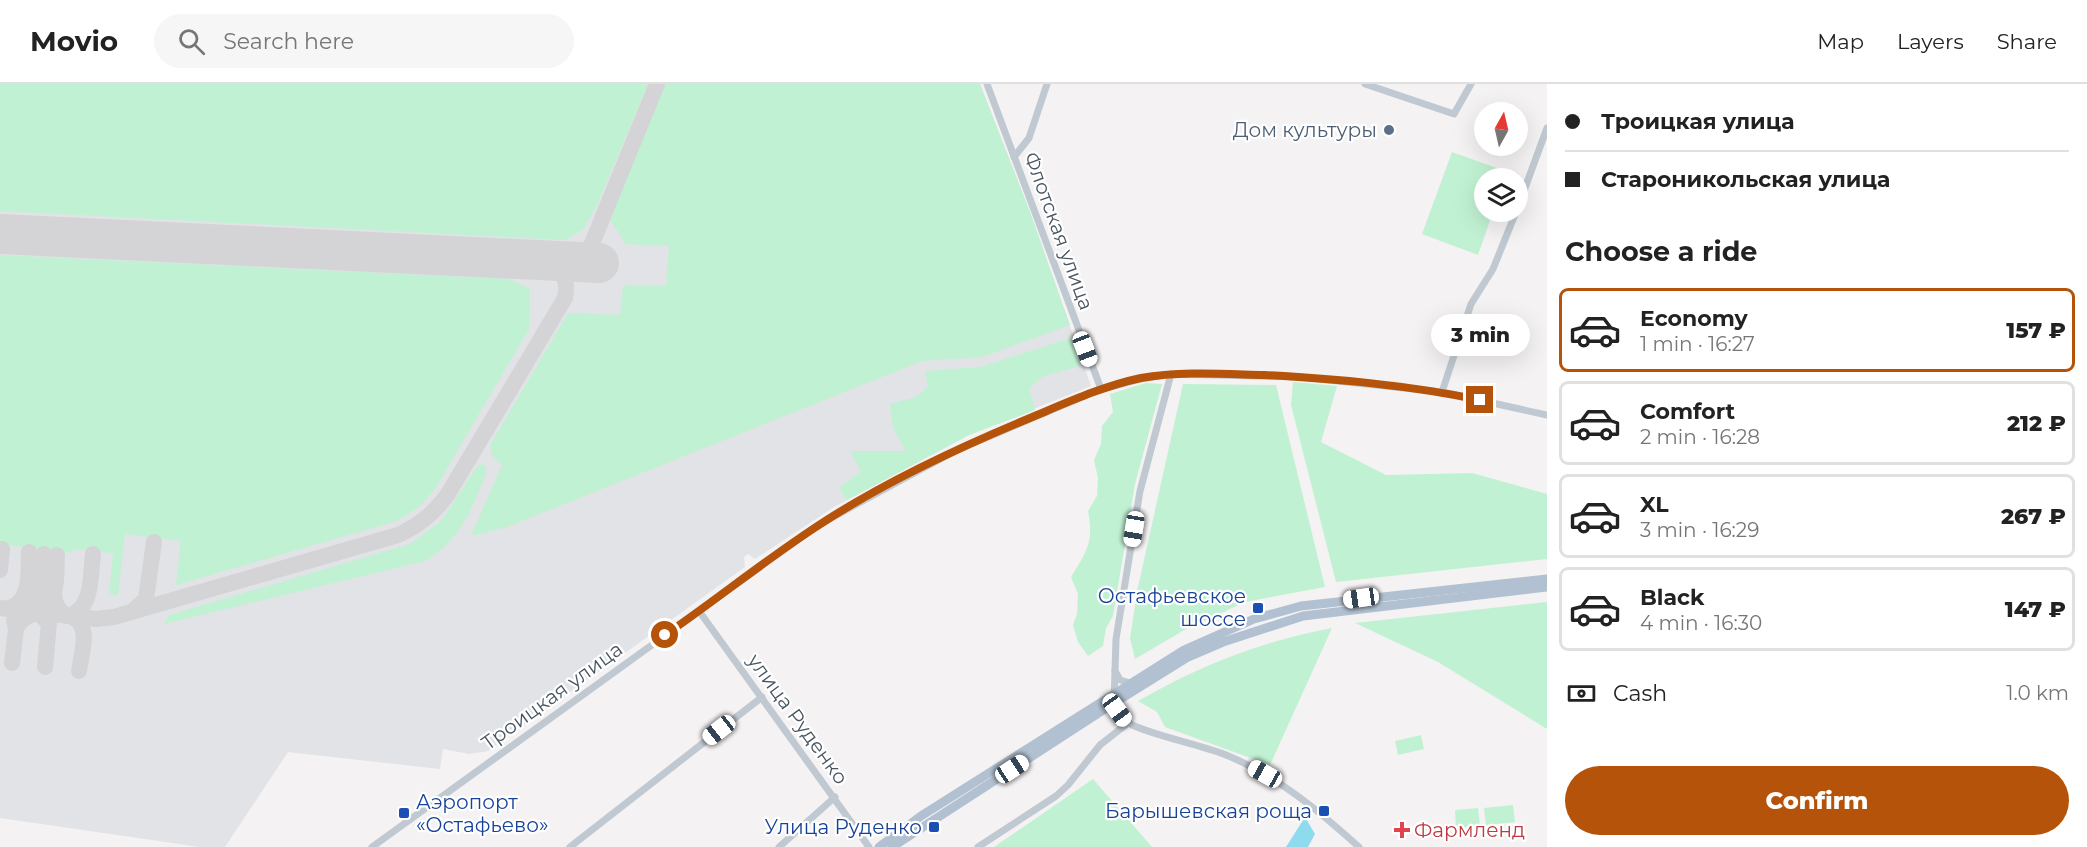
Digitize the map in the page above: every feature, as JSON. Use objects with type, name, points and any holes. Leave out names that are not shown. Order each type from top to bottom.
[{"type":"main road","points":[[892,847],[1113,698],[1130,682],[1184,650],[1254,619],[1285,610],[1361,598],[1547,579]]},
{"type":"main road","points":[[879,847],[927,813],[1113,698],[1188,657],[1254,630],[1291,619],[1364,607],[1547,587]]},
{"type":"street","name":"Флотская улица","points":[[987,84],[1101,389]]},
{"type":"street","points":[[1014,157],[1029,138],[1047,84]]},
{"type":"street","points":[[1365,84],[1454,114],[1471,84]]},
{"type":"street","points":[[1528,180],[1547,128]]},
{"type":"street","points":[[1442,392],[1471,304],[1493,269],[1512,222]]},
{"type":"street","points":[[1171,374],[1140,491],[1114,669],[1113,698],[1128,723],[1208,749],[1252,767],[1299,797],[1359,847]]},
{"type":"street","name":"Троицкая улица","points":[[372,847],[794,542],[840,513],[965,446],[1101,389],[1171,374],[1300,377],[1442,392],[1547,415]]},
{"type":"street","name":"улица Руденко","points":[[699,611],[870,847]]},
{"type":"street","points":[[1114,669],[1118,678],[1130,682]]},
{"type":"street","points":[[570,847],[762,697]]},
{"type":"street","points":[[978,847],[1056,796],[1100,746],[1128,723]]},
{"type":"street","points":[[779,847],[835,797]]},
{"type":"shaded area","points":[[0,84],[980,84],[1030,212],[1091,386],[969,435],[834,507],[755,559],[748,554],[744,557],[745,567],[488,751],[469,754],[443,749],[440,769],[288,752],[225,847],[200,847],[0,818]]},
{"type":"green space","points":[[0,84],[648,84],[598,203],[584,229],[565,240],[0,211]]},
{"type":"green space","points":[[661,84],[980,84],[1030,212],[1070,325],[982,357],[922,361],[507,527],[471,536],[502,465],[492,456],[490,445],[568,313],[620,315],[623,285],[666,286],[669,246],[624,244],[607,215]]},
{"type":"green space","points":[[1452,152],[1497,168],[1474,168],[1474,222],[1490,222],[1478,255],[1422,234]]},
{"type":"green space","points":[[0,255],[510,279],[530,289],[529,329],[435,489],[419,507],[397,521],[176,585],[181,541],[125,534],[118,595],[109,594],[113,553],[73,549],[71,553],[0,544]]},
{"type":"green space","points":[[1071,338],[1080,366],[1044,376],[1029,388],[1035,410],[969,435],[847,500],[839,488],[861,471],[850,451],[906,451],[893,428],[890,404],[916,397],[928,386],[925,371],[980,367]]},
{"type":"green space","points":[[1293,382],[1337,386],[1321,442],[1386,475],[1472,473],[1547,494],[1547,559],[1336,582],[1291,405]]},
{"type":"green space","points":[[1146,383],[1162,384],[1135,484],[1113,616],[1106,628],[1103,646],[1088,656],[1078,642],[1073,625],[1077,614],[1078,594],[1071,577],[1088,546],[1090,522],[1088,511],[1097,496],[1098,478],[1094,460],[1101,444],[1102,426],[1113,412],[1110,394]]},
{"type":"green space","points":[[1183,384],[1276,385],[1325,587],[1245,602],[1186,629],[1135,659],[1130,638],[1138,587]]},
{"type":"green space","points":[[481,464],[486,466],[486,474],[463,524],[447,544],[425,561],[164,624],[169,615],[410,544],[442,520],[475,469]]},
{"type":"green space","points":[[1547,602],[1547,729],[1438,662],[1355,623]]},
{"type":"green space","points":[[1332,628],[1270,765],[1165,727],[1157,712],[1138,701],[1185,676],[1232,656],[1306,633]]},
{"type":"green space","points":[[1421,735],[1424,749],[1398,755],[1395,741]]},
{"type":"green space","points":[[1093,779],[1152,847],[994,847]]},
{"type":"green space","points":[[1513,805],[1515,822],[1486,825],[1484,808]]},
{"type":"green space","points":[[1478,808],[1480,826],[1456,828],[1455,810]]},
{"type":"water","points":[[1305,817],[1315,834],[1308,847],[1286,847]]},
{"type":"taxiway","points":[[576,262],[591,246],[657,84]]},
{"type":"taxiway","points":[[0,608],[96,619],[114,617],[398,535],[420,523],[448,494],[565,298],[566,285],[563,275],[545,260]]},
{"type":"taxiway","points":[[134,610],[146,599],[154,542]]},
{"type":"taxiway","points":[[0,570],[2,549]]},
{"type":"taxiway","points":[[7,609],[21,600],[25,593],[29,552]]},
{"type":"taxiway","points":[[21,611],[29,607],[38,595],[41,587],[44,554]]},
{"type":"taxiway","points":[[54,590],[57,605],[67,616],[82,607],[89,591],[93,554]]},
{"type":"taxiway","points":[[16,629],[23,620],[45,607],[52,598],[56,580],[57,555]]},
{"type":"taxiway","points":[[38,613],[49,623],[45,667]]},
{"type":"taxiway","points":[[72,617],[78,621],[84,634],[79,671]]},
{"type":"taxiway","points":[[12,663],[16,629],[14,620]]},
{"type":"runway","points":[[0,234],[599,263]]},
{"type":"place","name":"Дом культуры","points":[[1389,130]]},
{"type":"place","name":"Остафьевское шоссе","points":[[1258,608]]},
{"type":"place","name":"Барышевская роща","points":[[1324,811]]},
{"type":"place","name":"Аэропорт «Остафьево»","points":[[404,813]]},
{"type":"place","name":"Улица Руденко","points":[[934,827]]},
{"type":"place","name":"Фармленд","points":[[1402,830]]},
{"type":"route","points":[[665,635],[818,525],[957,450],[1101,389],[1171,374],[1228,374],[1361,382],[1442,392],[1480,400]]}]
